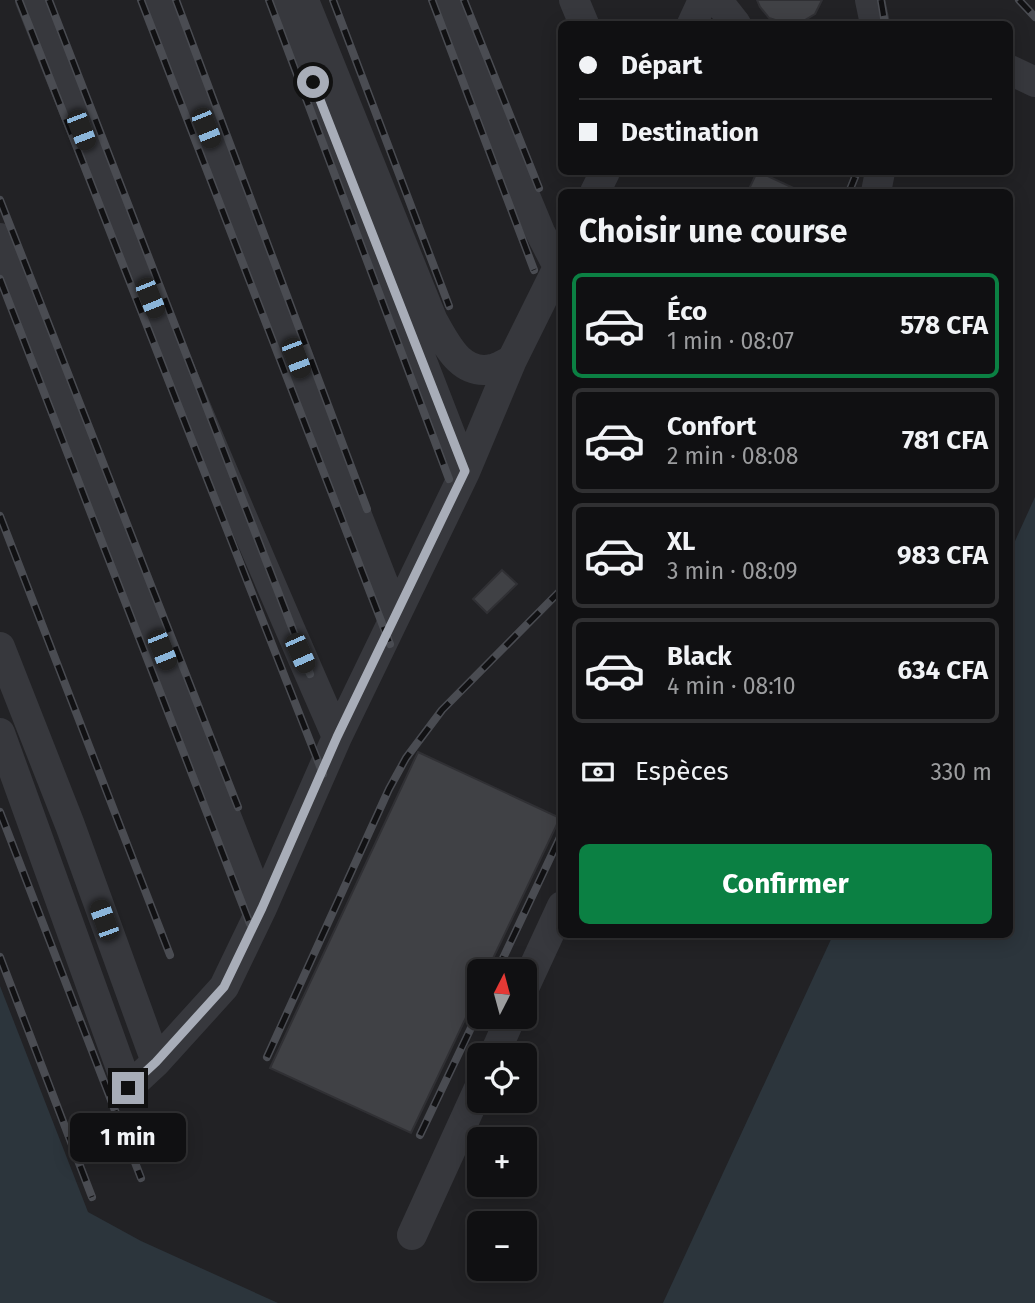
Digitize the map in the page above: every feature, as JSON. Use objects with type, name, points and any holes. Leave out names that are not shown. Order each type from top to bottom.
[{"type":"street","points":[[30,0],[194,403],[337,737]]},
{"type":"street","points":[[156,0],[395,612]]},
{"type":"street","points":[[282,0],[465,471]]},
{"type":"street","points":[[304,0],[433,321],[453,357],[472,368],[491,370],[512,360]]},
{"type":"street","points":[[444,0],[540,232],[558,260]]},
{"type":"street","points":[[574,0],[583,21]]},
{"type":"street","points":[[693,21],[703,0]]},
{"type":"street","points":[[717,0],[734,21]]},
{"type":"street","points":[[870,0],[874,21]]},
{"type":"street","points":[[1013,71],[1035,82]]},
{"type":"street","points":[[0,238],[262,908]]},
{"type":"street","points":[[0,733],[128,1088],[156,1062],[224,987],[337,737],[465,471],[512,360],[558,267]]},
{"type":"street","points":[[0,648],[70,825],[156,1062]]},
{"type":"street","points":[[537,960],[558,915]]},
{"type":"street","points":[[412,1235],[468,1113]]},
{"type":"shaded area","points":[[0,0],[1035,0],[1035,1303],[0,1303]]},
{"type":"shaded area","points":[[1035,497],[1035,1303],[663,1303],[832,938],[1013,938],[1013,545]]},
{"type":"shaded area","points":[[0,986],[88,1212],[141,1241],[278,1303],[0,1303]]},
{"type":"building","points":[[757,0],[822,0],[815,14],[803,21],[778,21],[769,18]]},
{"type":"building","points":[[756,175],[765,175],[796,189],[749,189]]},
{"type":"building","points":[[502,570],[517,584],[487,613],[473,599]]},
{"type":"building","points":[[418,752],[558,817],[558,822],[493,959],[467,959],[467,1015],[411,1133],[270,1068]]},
{"type":"railway","points":[[19,0],[323,774]]},
{"type":"railway","points":[[49,0],[310,674]]},
{"type":"railway","points":[[141,0],[390,644]]},
{"type":"railway","points":[[176,0],[367,509]]},
{"type":"railway","points":[[269,0],[449,479]]},
{"type":"railway","points":[[333,0],[449,306]]},
{"type":"railway","points":[[432,0],[534,270]]},
{"type":"railway","points":[[464,0],[539,188]]},
{"type":"railway","points":[[881,0],[884,21]]},
{"type":"railway","points":[[1019,0],[1035,17]]},
{"type":"railway","points":[[850,189],[856,175]]},
{"type":"railway","points":[[0,200],[238,807]]},
{"type":"railway","points":[[0,279],[250,924]]},
{"type":"railway","points":[[0,516],[170,955]]},
{"type":"railway","points":[[267,1057],[389,789],[406,758],[442,710],[558,593]]},
{"type":"railway","points":[[0,812],[141,1178]]},
{"type":"railway","points":[[503,959],[558,841]]},
{"type":"railway","points":[[0,957],[92,1197]]},
{"type":"railway","points":[[420,1135],[470,1029]]},
{"type":"route","points":[[128,1088],[156,1062],[224,987],[395,612],[465,471],[313,82]]}]
